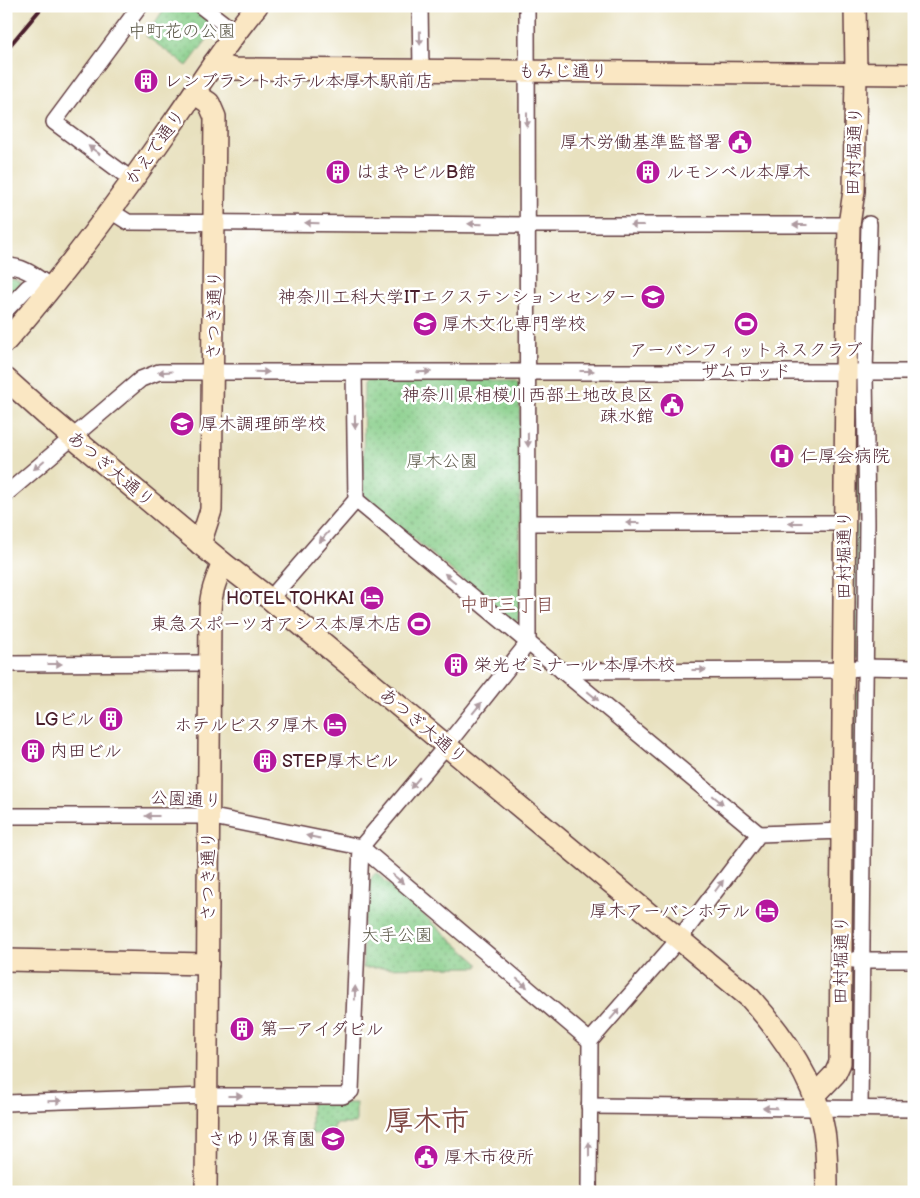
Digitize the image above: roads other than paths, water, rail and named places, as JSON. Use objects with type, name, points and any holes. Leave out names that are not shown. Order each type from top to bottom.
[{"type":"street","points":[[132,180],[54,122],[140,6]]},
{"type":"street","points":[[201,6],[236,32]]},
{"type":"street","name":"かえで通り","points":[[6,341],[48,291],[132,180],[236,32],[257,6]]},
{"type":"street","points":[[420,6],[421,70]]},
{"type":"street","points":[[6,1103],[207,1096],[343,1096],[350,1091],[360,847],[446,746],[528,643],[527,6]]},
{"type":"street","name":"田村堀通り","points":[[817,1102],[840,1063],[851,960],[843,831],[854,669],[844,523],[855,372],[859,224],[854,191],[855,6]]},
{"type":"street","name":"もみじ通り","points":[[214,63],[233,69],[914,74]]},
{"type":"street","name":"さつき通り","points":[[194,93],[209,103],[215,117],[211,510],[200,544]]},
{"type":"street","points":[[109,210],[128,222],[527,225],[859,224]]},
{"type":"street","points":[[6,266],[26,269],[48,291]]},
{"type":"street","points":[[6,310],[28,287],[31,286],[48,291]]},
{"type":"street","points":[[6,494],[141,379],[159,372],[914,372]]},
{"type":"street","points":[[855,372],[866,523],[854,669],[851,960],[860,1108]]},
{"type":"street","points":[[270,599],[356,500],[354,373]]},
{"type":"street","name":"あつぎ大通り","points":[[6,379],[200,544],[270,599],[750,998],[770,1021],[786,1044],[817,1102],[824,1131],[827,1192]]},
{"type":"street","points":[[356,500],[759,834],[843,831]]},
{"type":"street","points":[[529,523],[844,523]]},
{"type":"street","name":"さつき通り","points":[[206,1192],[210,599],[213,585],[223,563]]},
{"type":"street","points":[[6,664],[209,663]]},
{"type":"street","points":[[562,670],[914,668]]},
{"type":"street","name":"公園通り","points":[[6,816],[208,816],[360,847]]},
{"type":"street","points":[[589,1192],[590,1041],[679,939],[759,834]]},
{"type":"street","points":[[360,847],[590,1041]]},
{"type":"street","points":[[6,960],[208,964]]},
{"type":"street","points":[[851,960],[914,960]]},
{"type":"street","points":[[589,1106],[817,1102],[860,1108],[914,1109]]},
{"type":"railway","points":[[6,50],[43,6]]},
{"type":"place","name":"レンブラントホテル本厚木駅前店","points":[[146,81]]},
{"type":"place","name":"厚木労働基準監督署","points":[[740,142]]},
{"type":"place","name":"はまやビルB館","points":[[338,172]]},
{"type":"place","name":"ルモンベル本厚木","points":[[648,172]]},
{"type":"place","name":"神奈川工科大学ITエクステンションセンター","points":[[653,297]]},
{"type":"place","name":"厚木文化専門学校","points":[[425,324]]},
{"type":"place","name":"アーバンフィットネスクラブ ザムロッド","points":[[746,324]]},
{"type":"place","name":"神奈川県相模川西部土地改良区 疎水館","points":[[672,405]]},
{"type":"place","name":"厚木調理師学校","points":[[182,424]]},
{"type":"place","name":"仁厚会病院","points":[[782,456]]},
{"type":"place","name":"HOTEL TOHKAI","points":[[372,598]]},
{"type":"place","name":"東急スポーツオアシス本厚木店","points":[[419,624]]},
{"type":"place","name":"栄光ゼミナール 本厚木校","points":[[456,665]]},
{"type":"place","name":"LGビル","points":[[111,719]]},
{"type":"place","name":"ホテルビスタ厚木","points":[[335,725]]},
{"type":"place","name":"内田ビル","points":[[33,751]]},
{"type":"place","name":"STEP厚木ビル","points":[[265,761]]},
{"type":"place","name":"厚木アーバンホテル","points":[[767,911]]},
{"type":"place","name":"第一アイダビル","points":[[242,1029]]},
{"type":"place","name":"さゆり保育園","points":[[333,1139]]},
{"type":"place","name":"厚木市役所","points":[[426,1157]]},
{"type":"district","name":"中町三丁目","points":[[507,604]]},
{"type":"district","name":"厚木市","points":[[427,1120]]},
{"type":"park label","name":"中町花の公園","points":[[182,31]]},
{"type":"park label","name":"厚木公園","points":[[442,461]]},
{"type":"park label","name":"大手公園","points":[[397,935]]}]
